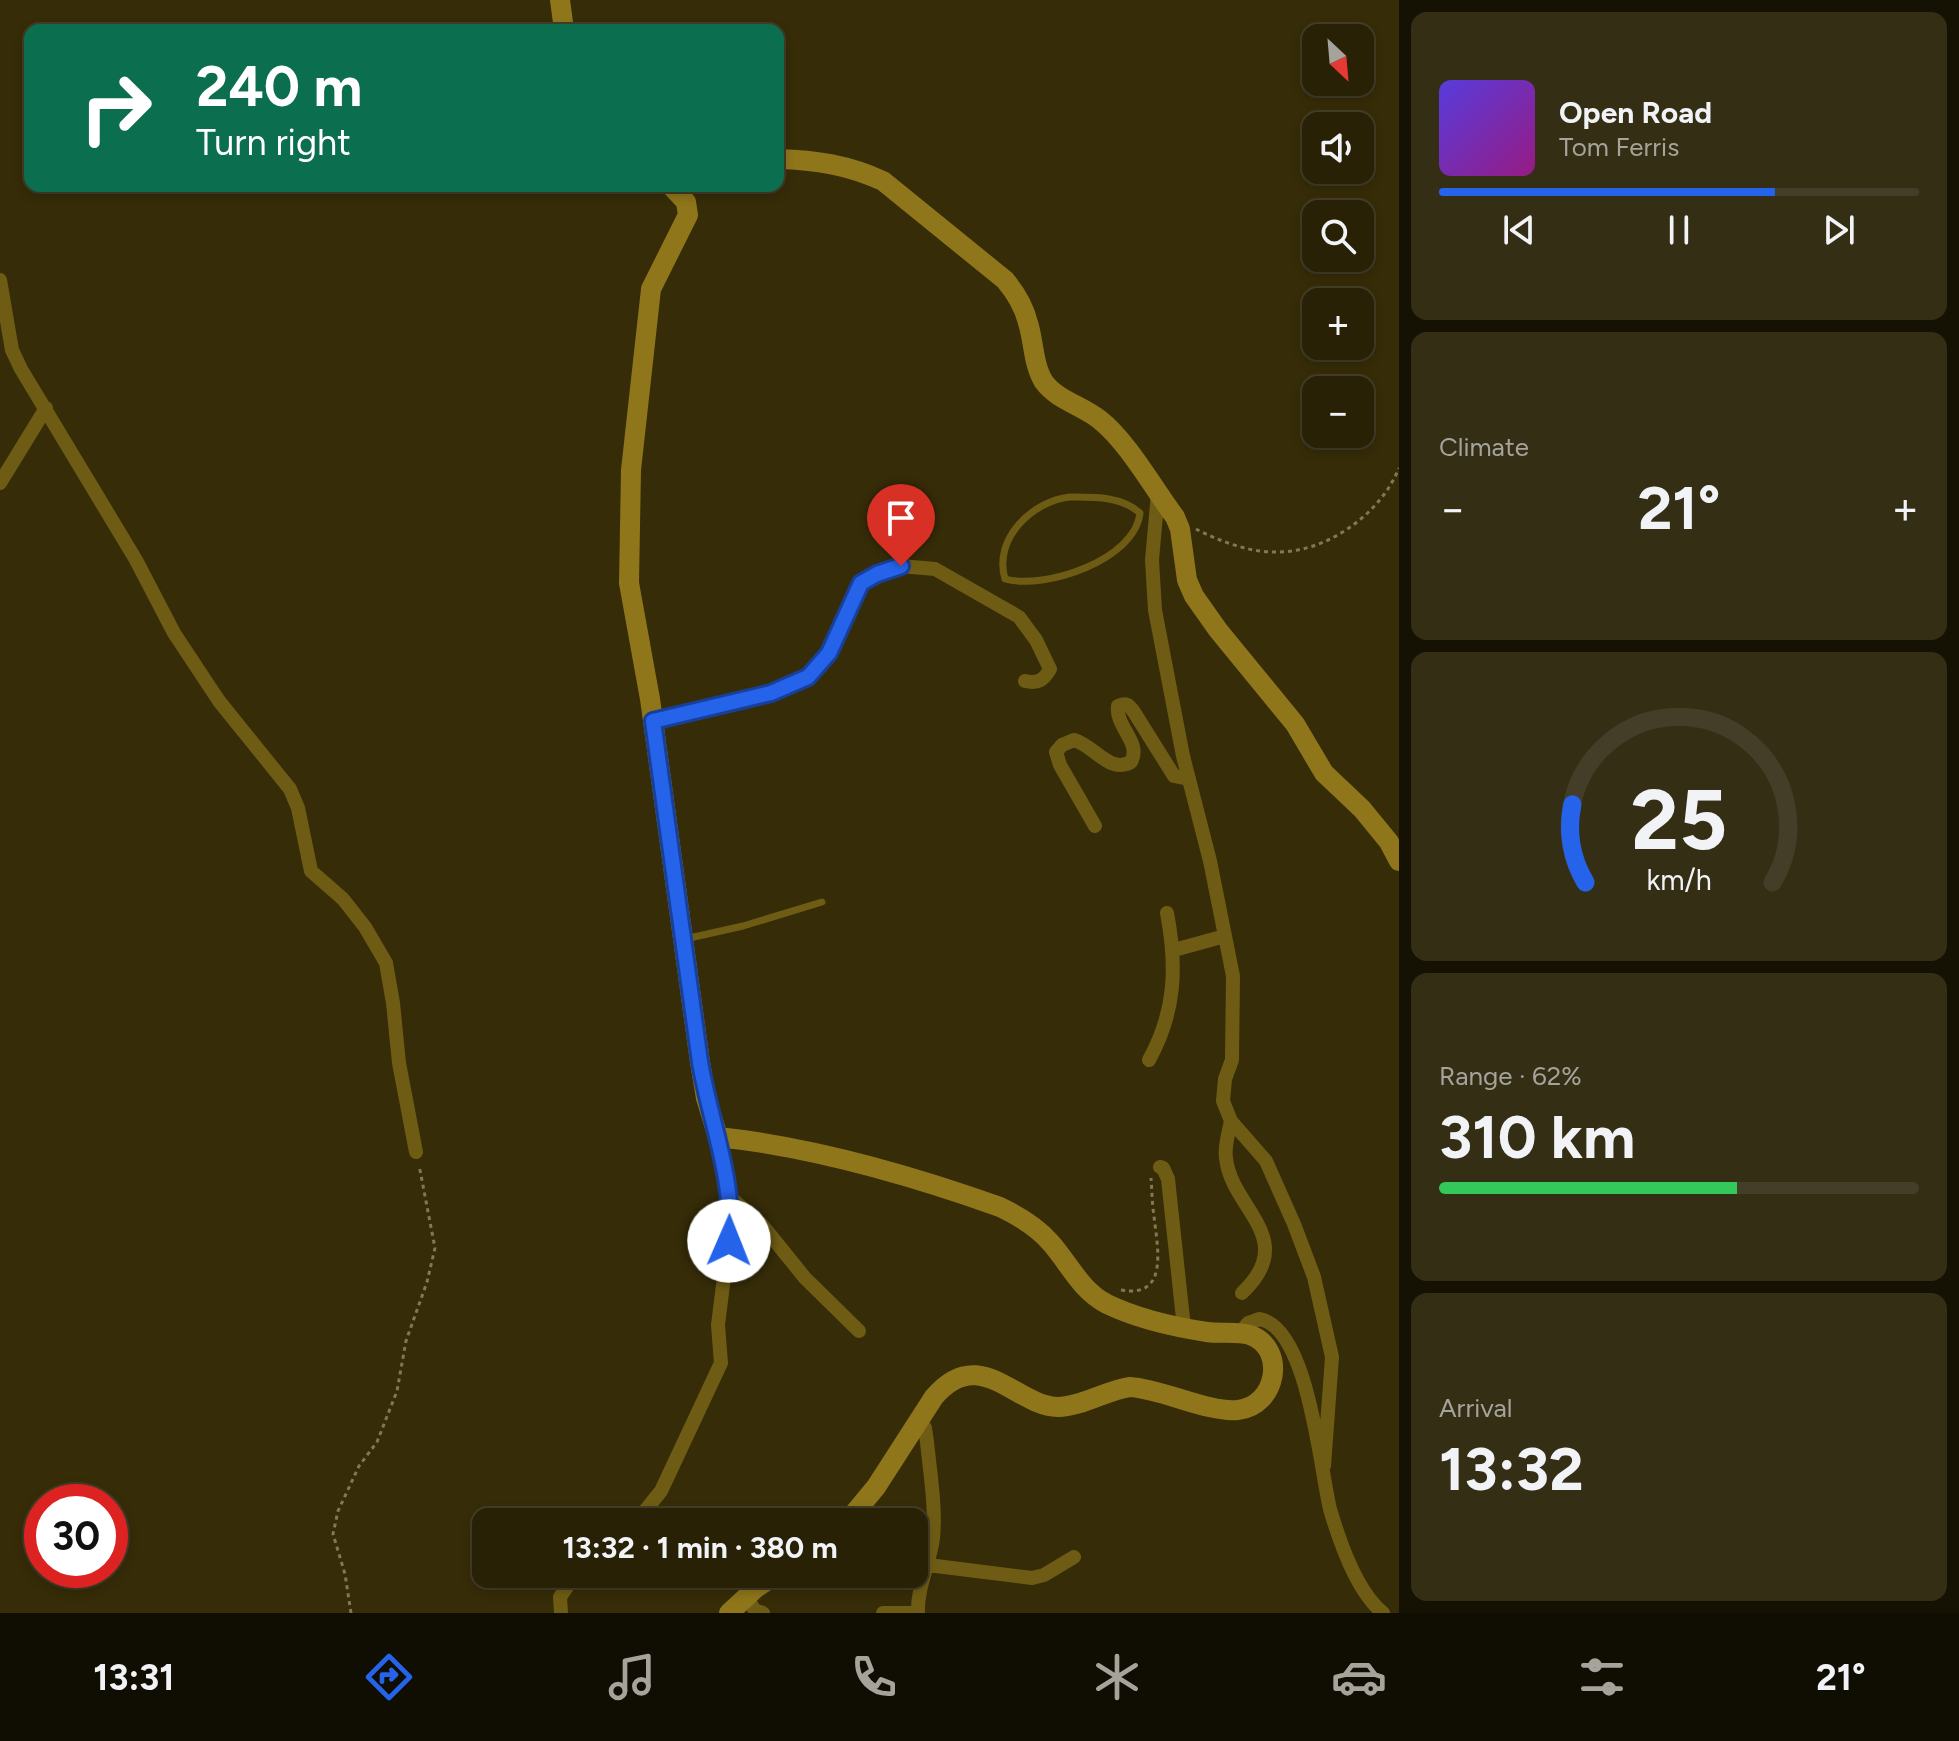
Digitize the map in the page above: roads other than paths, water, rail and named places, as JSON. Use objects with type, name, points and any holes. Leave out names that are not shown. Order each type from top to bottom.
[{"type":"street","points":[[560,0],[563,24]]},
{"type":"street","points":[[784,159],[835,163],[883,181],[1005,280],[1019,298],[1044,382],[1058,395],[1102,421],[1119,439],[1157,500],[1175,517],[1180,529],[1187,580],[1194,596],[1295,724],[1324,773],[1362,809],[1389,842],[1399,861]]},
{"type":"street","points":[[647,1508],[661,1491],[721,1363],[718,1325],[731,1221],[718,1137],[706,1098],[653,721],[629,583],[631,470],[651,289],[688,215],[686,202],[677,192]]},
{"type":"street","points":[[0,280],[12,350],[136,560],[174,633],[219,701],[290,789],[298,808],[311,871],[343,899],[365,927],[386,963],[399,1063],[416,1152]]},
{"type":"street","points":[[0,483],[46,408]]},
{"type":"street","points":[[1157,500],[1152,560],[1155,610],[1233,976],[1232,1060],[1223,1096],[1231,1121],[1266,1161],[1314,1277],[1332,1357],[1324,1466]]},
{"type":"street","points":[[653,721],[771,693],[808,677],[829,653],[861,583],[901,566],[935,569],[1019,617],[1036,640],[1050,669],[1039,682],[1025,681]]},
{"type":"street","points":[[1095,826],[1060,765],[1056,752],[1062,745],[1074,740],[1088,746],[1113,765],[1119,767],[1131,762],[1134,746],[1118,716],[1118,706],[1122,704],[1130,706],[1174,776],[1189,779]]},
{"type":"street","points":[[1149,1060],[1163,1034],[1173,977],[1174,950],[1167,913]]},
{"type":"street","points":[[1174,950],[1225,936]]},
{"type":"street","points":[[1231,1121],[1226,1159],[1261,1228],[1264,1251],[1259,1275],[1242,1293]]},
{"type":"street","points":[[718,1137],[778,1146],[855,1164],[1000,1207],[1020,1217],[1049,1240],[1081,1283],[1100,1300],[1151,1320],[1184,1328],[1240,1333],[1261,1342],[1267,1350],[1273,1368],[1271,1386],[1265,1396],[1242,1410],[1222,1409],[1130,1387],[1069,1405],[1054,1406],[996,1381],[971,1376],[957,1378],[943,1387],[859,1508]]},
{"type":"street","points":[[1160,1167],[1168,1179],[1184,1328]]},
{"type":"street","points":[[729,1196],[763,1226],[805,1278],[859,1331]]},
{"type":"street","points":[[1240,1333],[1248,1323],[1259,1319],[1271,1322],[1281,1332],[1300,1371],[1324,1466],[1330,1507],[1346,1555],[1368,1599],[1383,1613]]},
{"type":"street","points":[[919,1420],[925,1428],[933,1502],[933,1538],[928,1565],[1032,1578],[1044,1575],[1074,1557]]},
{"type":"street","points":[[561,1613],[560,1597],[566,1588]]},
{"type":"street","points":[[729,1613],[758,1588]]},
{"type":"street","points":[[883,1613],[918,1613],[921,1588]]},
{"type":"street","points":[[745,1597],[755,1610],[763,1613]]},
{"type":"lane","points":[[1140,513],[1131,505],[1097,497],[1070,497],[1047,502],[1028,514],[1008,541],[1001,566],[1005,579],[1020,583],[1067,575],[1109,555],[1139,526],[1140,513],[1157,500]]},
{"type":"lane","points":[[683,939],[743,926],[822,902]]}]
